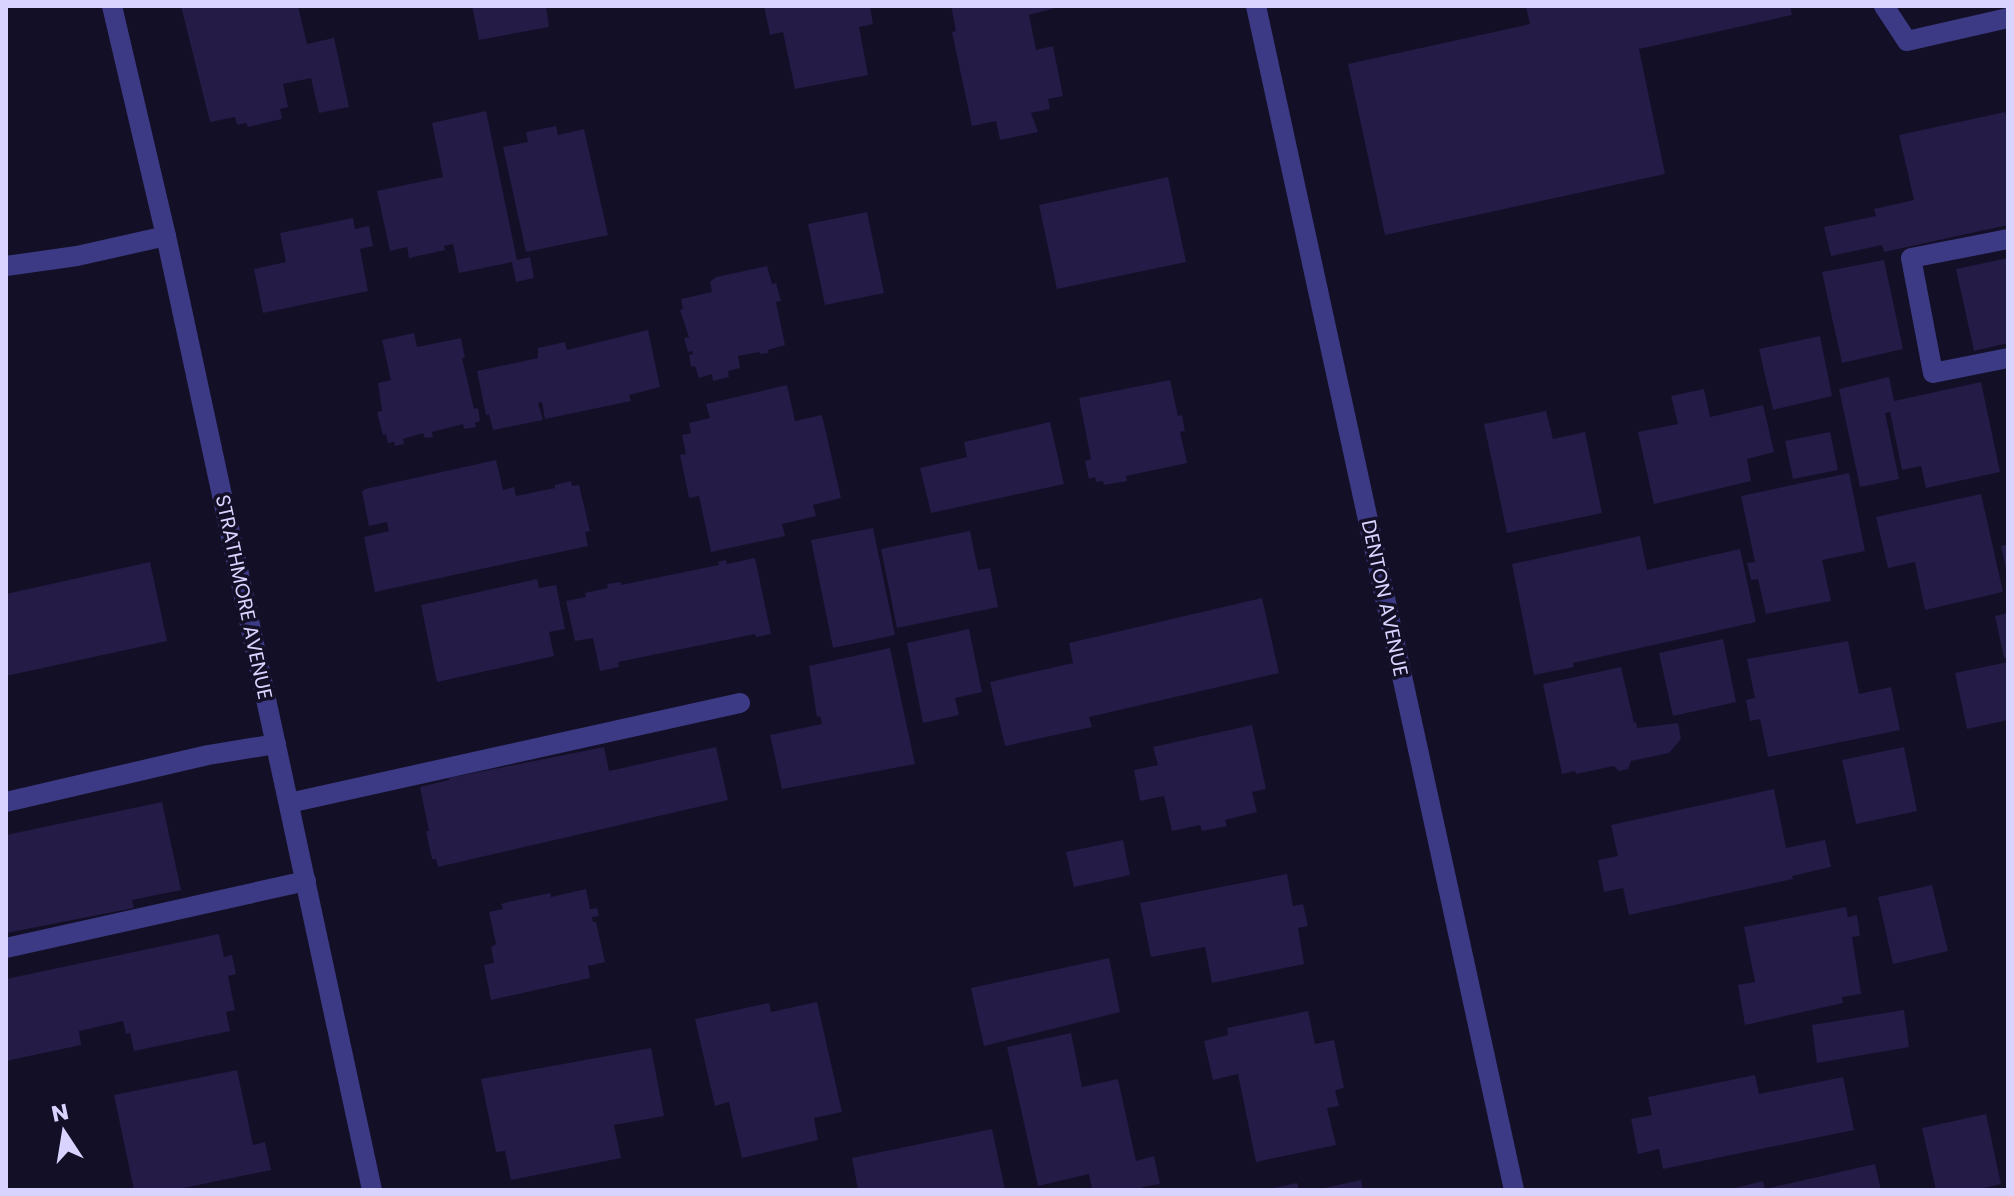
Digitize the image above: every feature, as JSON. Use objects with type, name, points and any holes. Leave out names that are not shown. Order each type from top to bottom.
[{"type":"street","name":"STRATHMORE AVENUE","points":[[112,6],[166,236],[372,1190]]},
{"type":"street","name":"DENTON AVENUE","points":[[1256,6],[1514,1190]]},
{"type":"street","points":[[1884,6],[1907,41],[2008,18]]},
{"type":"street","points":[[6,266],[77,256],[166,236]]},
{"type":"street","points":[[2008,239],[1911,258],[1933,373],[2008,358]]},
{"type":"street","points":[[289,803],[740,703]]},
{"type":"street","points":[[6,802],[208,755],[276,744]]},
{"type":"street","points":[[6,948],[306,881]]},
{"type":"building","points":[[181,6],[298,6],[307,44],[334,38],[349,107],[319,113],[311,78],[283,84],[288,107],[280,109],[282,119],[248,127],[246,123],[237,125],[235,117],[210,122]]},
{"type":"building","points":[[472,6],[546,6],[549,27],[479,40]]},
{"type":"building","points":[[764,6],[870,6],[873,24],[859,27],[868,75],[795,89],[783,32],[770,35]]},
{"type":"building","points":[[951,6],[1063,6],[1029,15],[1036,50],[1053,46],[1063,96],[1048,99],[1050,109],[1031,113],[1038,132],[1000,140],[996,121],[972,126],[952,32],[956,31]]},
{"type":"building","points":[[1526,6],[1790,6],[1792,15],[1639,49],[1665,174],[1385,235],[1348,64],[1530,24]]},
{"type":"building","points":[[486,111],[517,260],[530,257],[534,278],[516,282],[512,262],[459,273],[453,244],[444,246],[445,250],[409,258],[407,247],[390,251],[377,191],[443,177],[432,123]]},
{"type":"building","points":[[2005,112],[2008,127],[2008,225],[1884,252],[1882,245],[1831,256],[1824,227],[1876,216],[1874,209],[1914,200],[1899,135]]},
{"type":"building","points":[[556,126],[558,135],[584,129],[608,235],[526,252],[503,147],[528,142],[526,132]]},
{"type":"building","points":[[1168,177],[1186,262],[1057,289],[1039,205]]},
{"type":"building","points":[[867,212],[884,293],[825,305],[808,224]]},
{"type":"building","points":[[353,218],[355,229],[369,226],[373,246],[360,249],[368,291],[263,313],[254,269],[286,262],[280,233]]},
{"type":"building","points":[[2008,258],[2008,343],[1974,351],[1956,269]]},
{"type":"building","points":[[1884,260],[1903,349],[1842,363],[1822,272]]},
{"type":"building","points":[[767,266],[781,301],[776,302],[785,345],[768,350],[769,353],[738,356],[740,368],[728,371],[729,377],[713,381],[712,374],[699,378],[695,366],[691,367],[689,355],[693,354],[692,351],[688,352],[684,338],[689,337],[680,310],[683,309],[681,299],[712,292],[710,282],[716,277]]},
{"type":"building","points":[[648,330],[660,387],[629,395],[631,401],[545,419],[542,402],[538,403],[543,420],[493,430],[489,414],[486,415],[477,371],[538,358],[538,348],[565,342],[567,350]]},
{"type":"building","points":[[414,333],[417,347],[461,338],[465,358],[462,358],[474,409],[478,408],[480,421],[475,423],[476,427],[464,429],[463,424],[432,432],[433,437],[425,438],[423,433],[403,439],[404,444],[395,446],[394,442],[388,443],[386,434],[383,435],[377,412],[382,411],[378,383],[391,380],[382,340]]},
{"type":"building","points":[[1820,336],[1832,396],[1773,410],[1759,349]]},
{"type":"building","points":[[1889,377],[1894,401],[1981,382],[2000,472],[1926,488],[1921,466],[1902,470],[1890,412],[1885,413],[1899,479],[1860,487],[1839,389]]},
{"type":"building","points":[[1170,380],[1178,416],[1182,415],[1185,431],[1180,432],[1187,463],[1126,476],[1127,481],[1104,485],[1103,481],[1096,482],[1095,477],[1089,479],[1085,461],[1091,459],[1079,398]]},
{"type":"building","points":[[787,385],[795,421],[822,415],[841,498],[813,505],[816,516],[782,524],[785,536],[711,552],[699,496],[689,498],[680,455],[686,454],[682,435],[691,433],[689,423],[710,418],[706,404]]},
{"type":"building","points":[[1704,389],[1710,417],[1763,405],[1774,452],[1747,459],[1751,481],[1654,504],[1638,432],[1678,424],[1671,396]]},
{"type":"building","points":[[1546,411],[1553,439],[1585,432],[1602,513],[1507,533],[1484,424]]},
{"type":"building","points":[[1050,422],[1064,484],[931,513],[920,468],[967,457],[964,442]]},
{"type":"building","points":[[1830,432],[1838,470],[1793,479],[1785,441]]},
{"type":"building","points":[[496,460],[503,490],[514,487],[516,496],[555,488],[555,485],[571,481],[572,486],[579,485],[590,531],[585,532],[588,546],[375,592],[364,537],[389,531],[387,522],[369,526],[362,492]]},
{"type":"building","points":[[1849,473],[1865,551],[1822,560],[1831,601],[1766,614],[1758,579],[1751,580],[1747,563],[1755,562],[1741,496]]},
{"type":"building","points":[[1981,494],[2003,592],[1925,610],[1915,562],[1888,568],[1876,517]]},
{"type":"building","points":[[873,528],[895,635],[833,648],[811,540]]},
{"type":"building","points":[[970,531],[978,570],[990,568],[998,607],[897,628],[881,549]]},
{"type":"building","points":[[1640,536],[1647,570],[1740,549],[1756,622],[1573,663],[1574,667],[1534,675],[1512,564]]},
{"type":"building","points":[[2008,544],[2008,573],[2007,573],[2001,546]]},
{"type":"building","points":[[755,558],[771,634],[756,637],[755,634],[618,662],[619,667],[600,671],[593,638],[575,641],[566,601],[608,588],[607,584],[621,582],[621,585],[719,565],[718,562],[726,560],[727,564]]},
{"type":"building","points":[[150,562],[167,641],[6,676],[6,594]]},
{"type":"building","points":[[537,579],[539,588],[556,585],[565,629],[549,632],[554,656],[437,682],[421,605]]},
{"type":"building","points":[[1262,598],[1279,673],[1089,717],[1092,727],[1005,746],[990,682],[1073,663],[1069,643]]},
{"type":"building","points":[[2008,613],[2008,657],[2004,658],[1995,616]]},
{"type":"building","points":[[969,629],[982,692],[955,698],[959,715],[923,723],[907,643]]},
{"type":"building","points":[[1723,639],[1736,702],[1673,716],[1659,653]]},
{"type":"building","points":[[1848,641],[1859,694],[1891,687],[1900,730],[1768,757],[1760,719],[1750,721],[1746,700],[1755,698],[1747,659]]},
{"type":"building","points":[[890,648],[915,764],[782,789],[770,735],[822,724],[820,716],[817,717],[809,666]]},
{"type":"building","points":[[2008,662],[2008,720],[1967,729],[1955,673]]},
{"type":"building","points":[[1621,667],[1637,728],[1678,723],[1681,739],[1669,753],[1631,761],[1628,769],[1619,771],[1614,766],[1562,774],[1543,684]]},
{"type":"building","points":[[1252,725],[1266,789],[1252,792],[1257,812],[1225,820],[1227,826],[1202,831],[1200,825],[1172,831],[1164,796],[1140,801],[1134,770],[1158,765],[1153,747]]},
{"type":"building","points":[[604,747],[609,771],[716,747],[728,800],[438,867],[436,859],[432,859],[420,787],[449,778]]},
{"type":"building","points":[[1904,747],[1917,811],[1856,824],[1842,760]]},
{"type":"building","points":[[1774,789],[1786,848],[1825,840],[1831,867],[1792,876],[1793,879],[1629,915],[1623,888],[1604,892],[1598,860],[1618,856],[1611,825]]},
{"type":"building","points":[[162,802],[181,890],[132,900],[134,908],[6,933],[6,835]]},
{"type":"building","points":[[1123,840],[1130,875],[1074,887],[1066,852]]},
{"type":"building","points":[[1287,874],[1293,906],[1303,904],[1308,926],[1298,928],[1304,964],[1212,983],[1205,947],[1151,957],[1140,903]]},
{"type":"building","points":[[1932,885],[1948,951],[1893,964],[1878,897]]},
{"type":"building","points":[[586,889],[590,909],[597,908],[599,916],[592,917],[596,922],[605,962],[588,966],[590,978],[491,1000],[484,965],[494,963],[491,947],[496,944],[489,912],[503,909],[501,904],[508,902]]},
{"type":"building","points":[[1846,907],[1848,917],[1857,915],[1860,936],[1852,937],[1861,994],[1842,997],[1843,1003],[1745,1025],[1738,985],[1755,982],[1744,927]]},
{"type":"building","points":[[219,934],[224,957],[232,955],[236,974],[228,976],[235,1010],[226,1012],[230,1031],[134,1051],[130,1033],[126,1034],[123,1021],[79,1031],[81,1045],[6,1061],[6,979]]},
{"type":"building","points":[[1109,958],[1120,1012],[984,1046],[971,988]]},
{"type":"building","points":[[817,1002],[842,1112],[814,1118],[818,1140],[742,1158],[729,1102],[715,1106],[695,1019],[769,1003],[771,1012]]},
{"type":"building","points":[[1904,1010],[1909,1047],[1817,1063],[1812,1025]]},
{"type":"building","points":[[1308,1011],[1315,1044],[1334,1040],[1344,1088],[1335,1090],[1339,1106],[1327,1108],[1336,1145],[1256,1162],[1238,1074],[1213,1080],[1204,1041],[1228,1035],[1227,1028]]},
{"type":"building","points":[[1071,1033],[1082,1087],[1118,1079],[1136,1161],[1154,1156],[1160,1184],[1142,1187],[1142,1190],[1092,1190],[1089,1174],[1038,1186],[1007,1047]]},
{"type":"building","points":[[651,1048],[664,1116],[614,1125],[621,1158],[511,1180],[505,1151],[496,1152],[481,1079]]},
{"type":"building","points":[[237,1070],[253,1145],[265,1142],[271,1170],[174,1190],[134,1190],[114,1095]]},
{"type":"building","points":[[1755,1075],[1759,1094],[1843,1077],[1854,1130],[1663,1169],[1659,1149],[1638,1154],[1631,1119],[1652,1115],[1648,1097]]},
{"type":"building","points":[[1986,1114],[2001,1184],[1976,1190],[1936,1190],[1922,1128]]},
{"type":"building","points":[[992,1129],[1005,1190],[858,1190],[852,1158]]},
{"type":"building","points":[[1875,1164],[1881,1190],[1727,1190],[1763,1181],[1765,1189]]},
{"type":"building","points":[[1361,1180],[1363,1190],[1320,1189]]},
{"type":"building","points":[[1297,1183],[1299,1190],[1269,1190],[1269,1189]]}]
